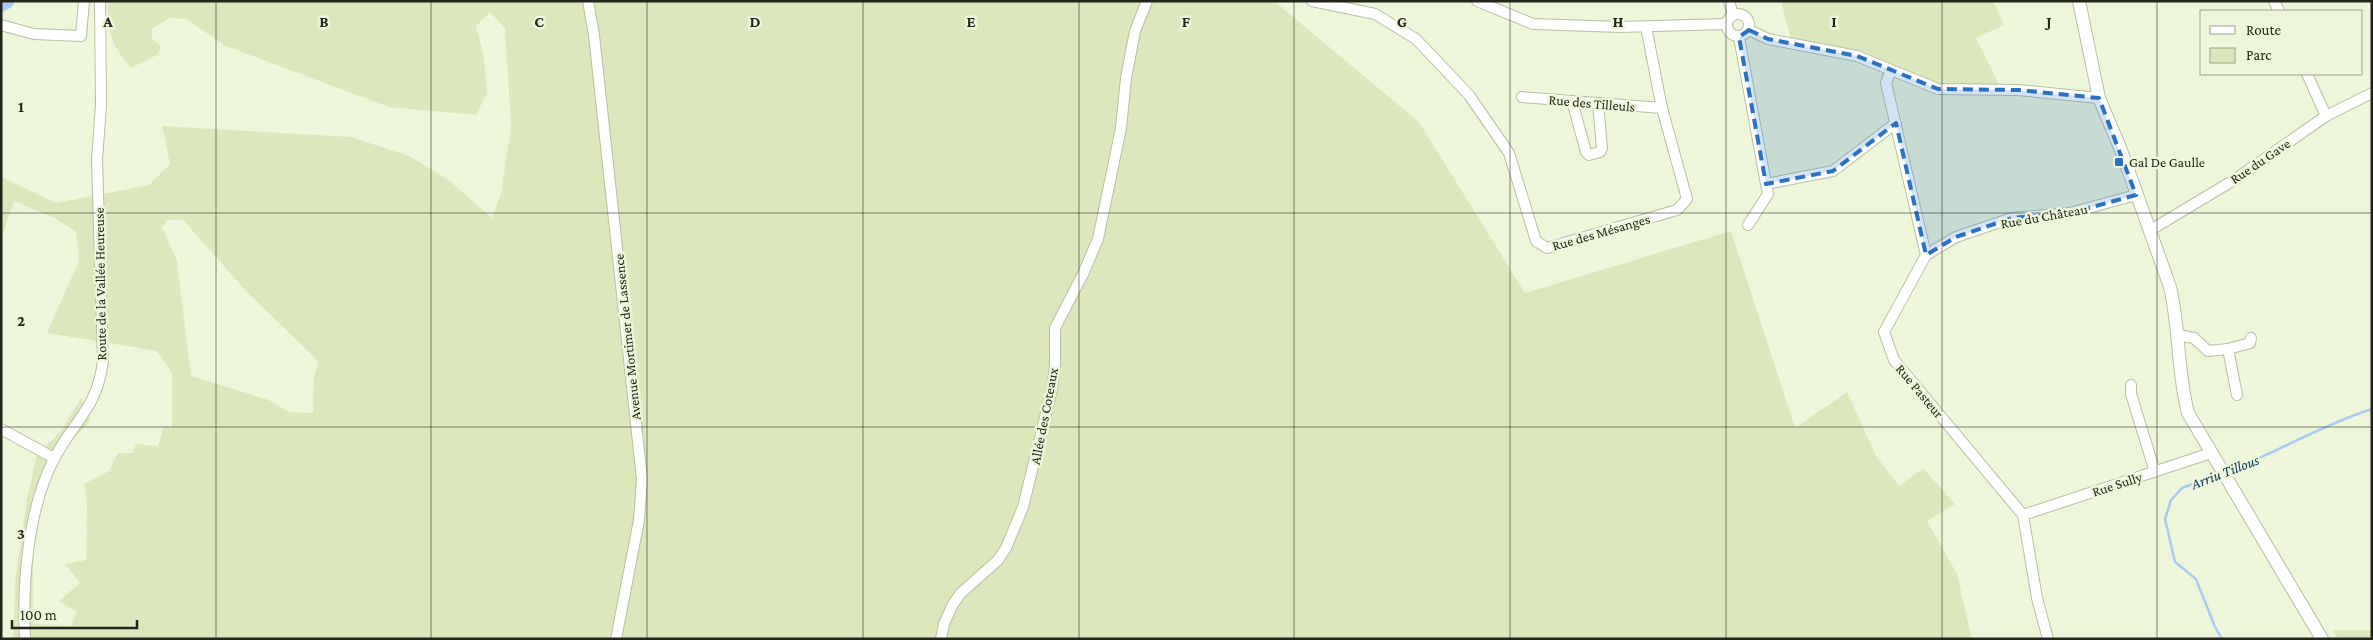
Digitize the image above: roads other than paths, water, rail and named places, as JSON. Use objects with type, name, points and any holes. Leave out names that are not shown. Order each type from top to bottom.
[{"type":"main road","points":[[2079,1],[2099,98],[2170,287],[2178,335],[2182,391],[2188,412],[2322,639]]},
{"type":"street","points":[[1,25],[34,34],[81,36],[84,1]]},
{"type":"street","name":"Route de la Vallée Heureuse","points":[[25,639],[26,578],[34,518],[45,480],[54,458],[90,406],[98,388],[103,360],[97,160],[101,105],[100,1]]},
{"type":"street","name":"Avenue Mortimer de Lassence","points":[[588,1],[594,35],[642,479],[639,520],[616,639]]},
{"type":"street","name":"Allée des Coteaux","points":[[941,639],[944,624],[953,604],[961,593],[998,560],[1006,548],[1023,507],[1052,388],[1055,366],[1056,328],[1098,239],[1121,128],[1126,78],[1135,31],[1147,1]]},
{"type":"street","name":"Rue des Mésanges","points":[[1312,1],[1375,14],[1416,39],[1469,95],[1509,153],[1536,241],[1547,248],[1677,210],[1688,199],[1662,108],[1646,27]]},
{"type":"street","points":[[1477,1],[1533,24],[1646,27],[1727,24]]},
{"type":"street","points":[[1729,1],[1733,15]]},
{"type":"street","points":[[1740,14],[1746,17],[1750,23],[1749,30],[1745,35],[1739,37],[1729,32],[1727,24],[1733,15],[1740,14]]},
{"type":"street","points":[[1749,30],[1768,39],[1857,56],[1938,89],[2018,90],[2099,98]]},
{"type":"street","points":[[1739,37],[1768,194],[1748,225]]},
{"type":"street","points":[[1890,70],[1886,83],[1926,255]]},
{"type":"street","points":[[2307,75],[2326,116]]},
{"type":"street","name":"Rue du Gave","points":[[2149,231],[2234,180],[2326,116],[2372,93]]},
{"type":"street","name":"Rue des Tilleuls","points":[[1522,97],[1662,108]]},
{"type":"street","points":[[1572,101],[1586,152],[1589,155],[1600,152],[1602,148],[1598,104]]},
{"type":"street","points":[[1766,184],[1833,171],[1896,122]]},
{"type":"street","name":"Rue du Château","points":[[1926,255],[1956,238],[2012,218],[2070,213],[2136,195]]},
{"type":"street","name":"Rue Pasteur","points":[[1926,255],[1884,332],[1894,360],[2023,515]]},
{"type":"street","points":[[2178,335],[2194,338],[2208,351],[2228,349],[2250,343],[2251,338]]},
{"type":"street","points":[[2228,349],[2237,395]]},
{"type":"street","points":[[2131,385],[2131,394],[2155,472]]},
{"type":"street","points":[[1,429],[54,458]]},
{"type":"street","name":"Rue Sully","points":[[2023,515],[2155,472],[2214,458]]},
{"type":"street","points":[[2023,515],[2037,598],[2048,639]]},
{"type":"waterway","points":[[1,4],[7,1]]},
{"type":"waterway","name":"Arriu Tillous","points":[[2227,471],[2335,423],[2372,409]]},
{"type":"waterway","name":"Arriu Tillous","points":[[2220,474],[2182,488],[2171,500],[2165,519],[2175,562],[2196,579],[2215,627],[2222,639]]},
{"type":"place","name":"Gal De Gaulle","points":[[2119,162]]}]
